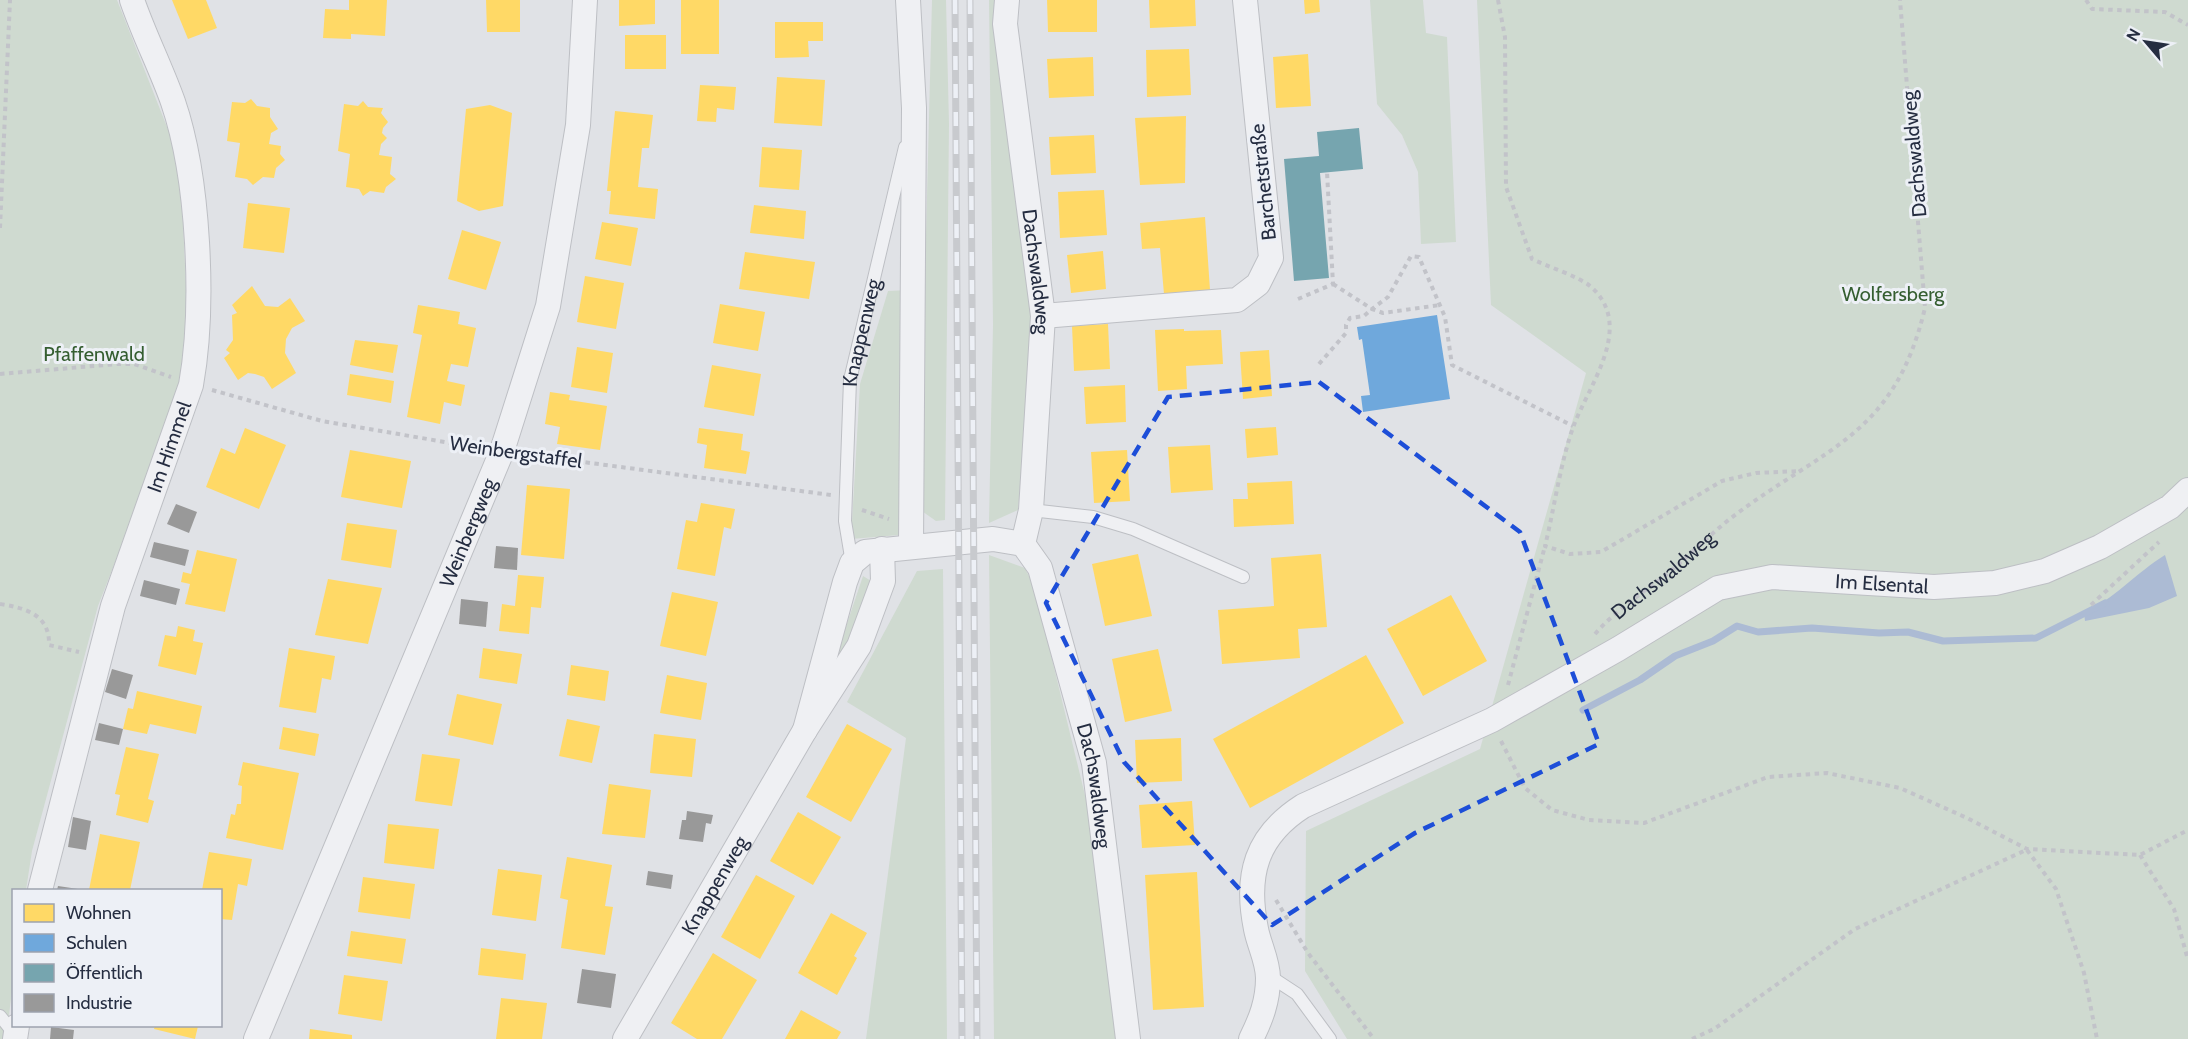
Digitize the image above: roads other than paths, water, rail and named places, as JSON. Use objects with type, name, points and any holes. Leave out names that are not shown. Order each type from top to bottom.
[{"type":"street","name":"Im Himmel","points":[[41,889],[113,606],[191,385],[197,353],[197,267],[192,179],[174,104],[132,0]]},
{"type":"street","name":"Weinbergweg","points":[[256,1039],[502,451],[548,306],[578,125],[585,0]]},
{"type":"street","name":"Knappenweg","points":[[909,0],[914,108],[911,546]]},
{"type":"street","name":"Dachswaldweg","points":[[1007,0],[1005,24],[1043,316],[1031,510],[1023,544],[1040,568],[1094,764],[1128,1039]]},
{"type":"street","name":"Barchetstraße","points":[[1043,316],[1237,300],[1258,284],[1271,258],[1245,0]]},
{"type":"street","name":"Im Elsental","points":[[1268,975],[1252,903],[1255,866],[1262,847],[1273,831],[1286,816],[1303,806],[1492,720],[1718,588],[1772,577],[1934,587],[1995,584],[2045,571],[2100,547],[2169,507],[2188,490]]},
{"type":"street","points":[[852,563],[865,552],[882,549],[993,540],[1023,544]]},
{"type":"street","name":"Knappenweg","points":[[625,1039],[805,730],[859,646],[883,581],[882,549]]},
{"type":"street","name":"Knappenweg","points":[[805,730],[852,563]]},
{"type":"street","points":[[1251,1039],[1263,1014],[1268,975]]},
{"type":"lane","name":"Knappenweg","points":[[852,563],[845,521],[850,380],[914,108]]},
{"type":"lane","points":[[1031,510],[1094,517],[1134,529],[1243,577]]},
{"type":"lane","points":[[1268,975],[1298,994],[1330,1039]]},
{"type":"lane","points":[[0,1016],[16,1034]]},
{"type":"water","points":[[2165,555],[2177,596],[2149,608],[2085,621],[2084,613],[2105,601]]},
{"type":"waterway","points":[[1583,710],[1640,680],[1675,656],[1713,641],[1737,626],[1758,632],[1812,628],[1879,633],[1908,632],[1943,641],[2036,638],[2105,603]]},
{"type":"railway","points":[[955,0],[962,1039]]},
{"type":"railway","points":[[970,0],[977,1039]]},
{"type":"park label","name":"Wolfersberg","points":[[1893,294]]},
{"type":"park label","name":"Pfaffenwald","points":[[94,354]]}]
